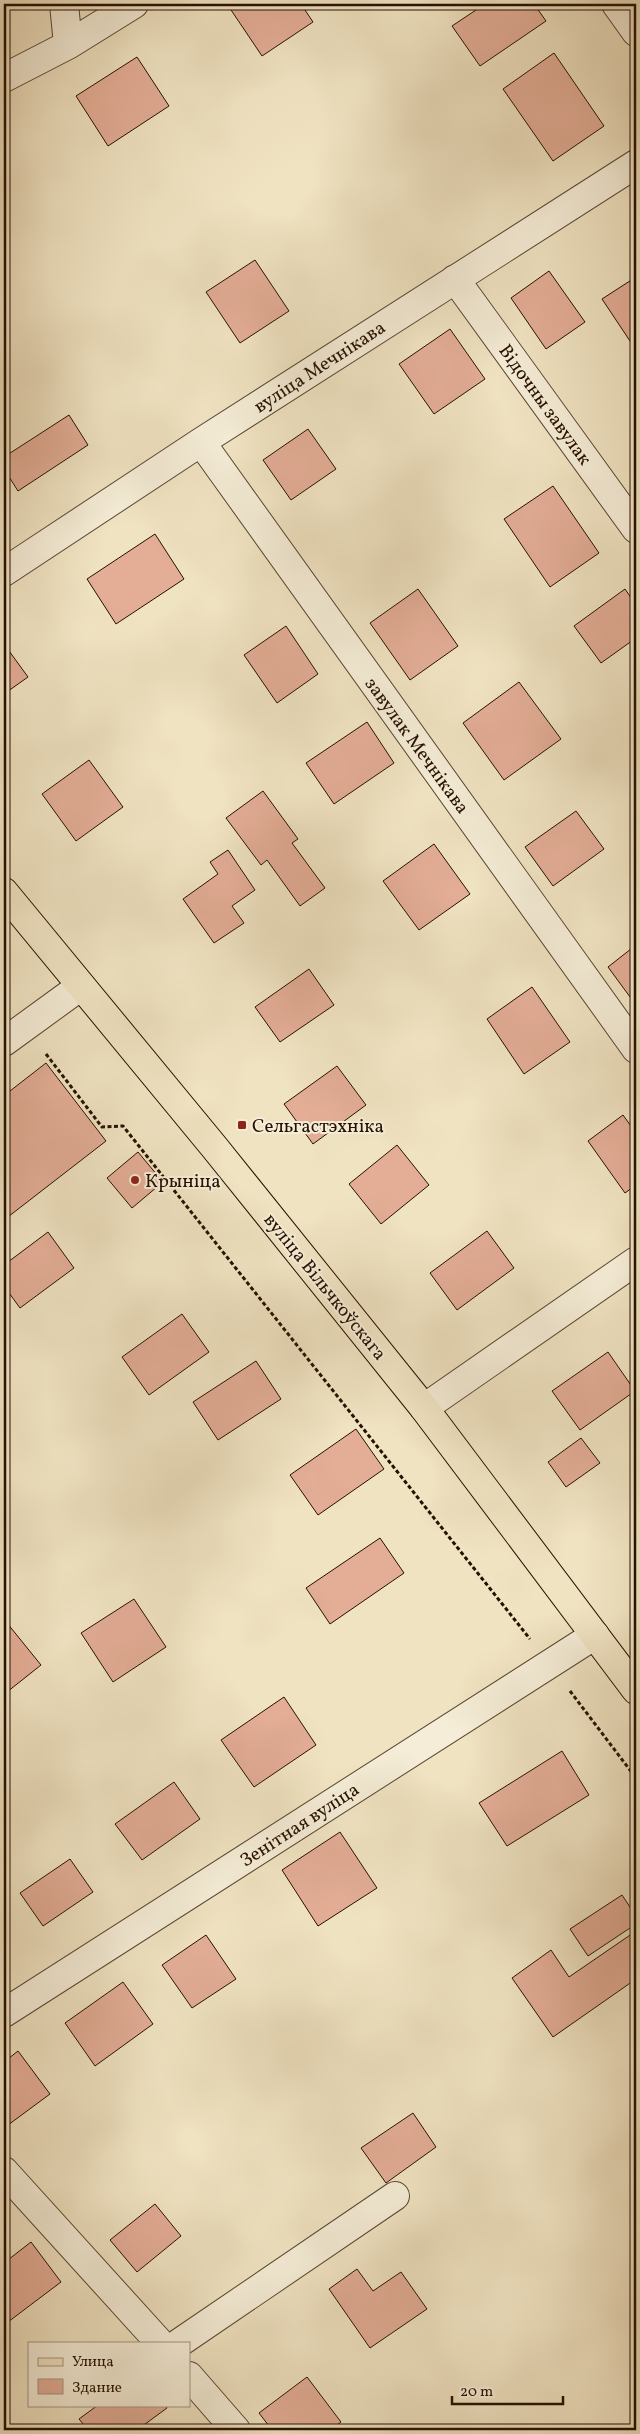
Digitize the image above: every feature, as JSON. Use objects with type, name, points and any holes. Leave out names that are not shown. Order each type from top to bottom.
[{"type":"main road","name":"вуліца Вільчкоўскага","points":[[4,892],[424,1408],[636,1690]]},
{"type":"street","points":[[64,4],[68,44]]},
{"type":"street","points":[[4,78],[68,44],[134,4]]},
{"type":"street","points":[[616,4],[636,32]]},
{"type":"street","name":"вуліца Мечнікава","points":[[4,572],[201,442],[636,164]]},
{"type":"street","name":"Відочны завулак","points":[[455,279],[636,529]]},
{"type":"street","name":"завулак Мечнікава","points":[[201,442],[636,1049]]},
{"type":"street","points":[[4,1042],[81,986]]},
{"type":"street","points":[[424,1408],[636,1262]]},
{"type":"street","name":"Зенітная вуліца","points":[[4,2013],[595,1635]]},
{"type":"street","points":[[4,2170],[159,2342]]},
{"type":"street","points":[[180,2342],[395,2196]]},
{"type":"street","points":[[190,2377],[236,2430]]},
{"type":"path","points":[[45,1012],[58,1032],[45,1055],[102,1127],[123,1126],[550,1664],[636,1778]]},
{"type":"building","points":[[227,4],[301,4],[313,22],[262,56]]},
{"type":"building","points":[[485,4],[534,4],[546,21],[480,66],[452,26]]},
{"type":"building","points":[[554,53],[604,126],[553,161],[503,89]]},
{"type":"building","points":[[137,57],[169,106],[108,146],[76,96]]},
{"type":"building","points":[[255,260],[289,311],[240,343],[206,292]]},
{"type":"building","points":[[549,271],[585,322],[546,349],[511,298]]},
{"type":"building","points":[[636,277],[636,350],[602,299]]},
{"type":"building","points":[[450,329],[485,379],[434,414],[399,364]]},
{"type":"building","points":[[69,415],[88,445],[18,491],[4,469],[4,457]]},
{"type":"building","points":[[308,429],[336,469],[291,500],[263,460]]},
{"type":"building","points":[[553,486],[599,553],[550,587],[504,519]]},
{"type":"building","points":[[155,534],[184,579],[116,624],[87,579]]},
{"type":"building","points":[[418,589],[458,646],[410,680],[370,623]]},
{"type":"building","points":[[625,589],[636,605],[636,638],[601,663],[574,626]]},
{"type":"building","points":[[286,626],[318,674],[277,703],[244,655]]},
{"type":"building","points":[[4,644],[28,677],[4,694]]},
{"type":"building","points":[[519,682],[561,739],[504,780],[463,723]]},
{"type":"building","points":[[367,722],[394,763],[334,804],[306,763]]},
{"type":"building","points":[[89,760],[123,807],[76,841],[42,794]]},
{"type":"building","points":[[263,791],[298,839],[292,843],[325,888],[300,906],[267,860],[261,865],[226,818]]},
{"type":"building","points":[[576,811],[604,849],[553,886],[525,847]]},
{"type":"building","points":[[434,844],[470,894],[419,930],[383,881]]},
{"type":"building","points":[[228,850],[255,890],[232,906],[244,923],[214,943],[183,899],[218,874],[210,862]]},
{"type":"building","points":[[636,945],[636,999],[633,1001],[608,967]]},
{"type":"building","points":[[309,969],[334,1005],[280,1042],[255,1007]]},
{"type":"building","points":[[532,987],[570,1042],[524,1074],[487,1019]]},
{"type":"building","points":[[46,1063],[106,1141],[4,1220],[4,1082],[10,1091]]},
{"type":"building","points":[[337,1066],[366,1105],[313,1144],[284,1104]]},
{"type":"building","points":[[623,1115],[636,1133],[636,1185],[625,1193],[588,1141]]},
{"type":"building","points":[[397,1145],[429,1185],[381,1224],[349,1184]]},
{"type":"building","name":"Крыніца","points":[[138,1152],[163,1182],[132,1208],[107,1178]]},
{"type":"building","points":[[487,1231],[514,1268],[457,1310],[430,1273]]},
{"type":"building","points":[[48,1232],[74,1268],[20,1308],[4,1286],[4,1265]]},
{"type":"building","points":[[182,1314],[209,1352],[149,1395],[122,1357]]},
{"type":"building","points":[[608,1352],[635,1391],[580,1430],[552,1391]]},
{"type":"building","points":[[256,1361],[281,1399],[218,1440],[193,1402]]},
{"type":"building","points":[[356,1429],[384,1469],[318,1515],[290,1475]]},
{"type":"building","points":[[581,1438],[600,1463],[566,1487],[548,1462]]},
{"type":"building","points":[[380,1538],[404,1573],[330,1624],[306,1588]]},
{"type":"building","points":[[134,1599],[166,1647],[113,1682],[81,1633]]},
{"type":"building","points":[[7,1623],[41,1665],[7,1692],[4,1688],[4,1625]]},
{"type":"building","points":[[284,1697],[316,1745],[254,1787],[221,1740]]},
{"type":"building","points":[[562,1751],[589,1795],[507,1846],[479,1803]]},
{"type":"building","points":[[174,1782],[200,1819],[142,1860],[115,1824]]},
{"type":"building","points":[[340,1832],[377,1888],[318,1926],[282,1870]]},
{"type":"building","points":[[70,1859],[93,1892],[43,1926],[20,1893]]},
{"type":"building","points":[[622,1895],[636,1916],[636,1924],[588,1956],[570,1929]]},
{"type":"building","points":[[636,1931],[636,1979],[553,2037],[512,1978],[551,1950],[569,1977]]},
{"type":"building","points":[[206,1935],[236,1979],[192,2008],[162,1965]]},
{"type":"building","points":[[123,1982],[153,2024],[95,2066],[65,2023]]},
{"type":"building","points":[[18,2051],[50,2094],[4,2128],[4,2062]]},
{"type":"building","points":[[413,2113],[436,2147],[386,2183],[361,2148]]},
{"type":"building","points":[[155,2204],[181,2236],[137,2272],[110,2240]]},
{"type":"building","points":[[31,2242],[61,2282],[4,2325],[4,2263]]},
{"type":"building","points":[[357,2269],[373,2291],[401,2272],[427,2309],[370,2348],[329,2289]]},
{"type":"building","points":[[307,2377],[341,2422],[331,2430],[272,2430],[259,2413]]},
{"type":"building","points":[[97,2406],[166,2406],[167,2408],[137,2430],[88,2430],[79,2419]]},
{"type":"place","name":"Сельгастэхніка","points":[[242,1125]]},
{"type":"place","name":"Крыніца","points":[[135,1180]]}]
